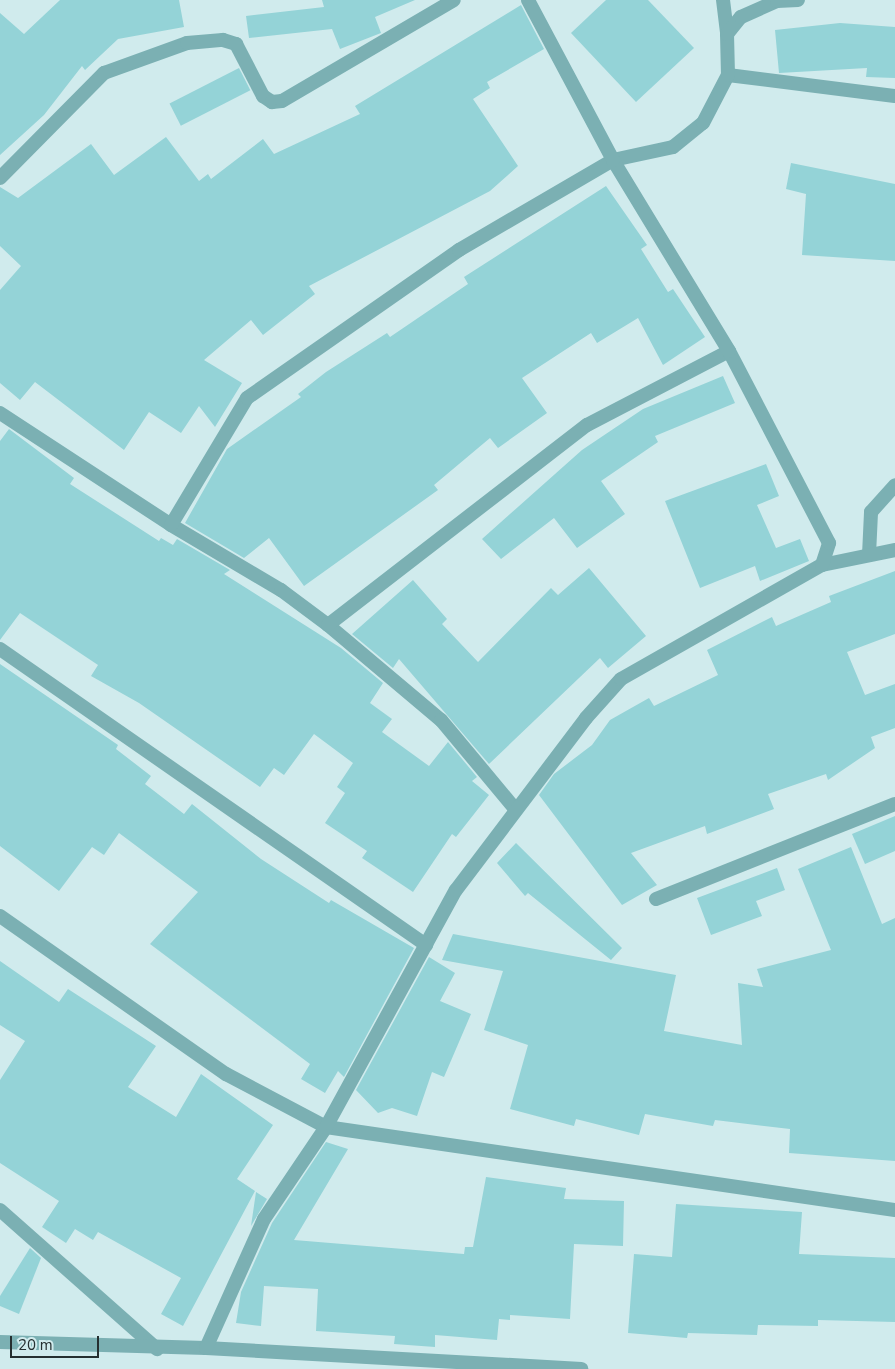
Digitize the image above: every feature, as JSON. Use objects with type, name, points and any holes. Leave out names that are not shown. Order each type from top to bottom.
[{"type":"street","points":[[0,178],[104,73],[187,43],[223,40],[236,44],[263,96],[272,102],[282,101],[454,0]]},
{"type":"street","points":[[528,0],[613,160],[729,351],[829,544],[822,565]]},
{"type":"street","points":[[171,525],[247,398],[459,250],[613,160],[673,147],[703,123],[728,75],[727,34],[723,0]]},
{"type":"street","points":[[727,34],[741,17],[777,1],[798,0]]},
{"type":"street","points":[[728,75],[895,96]]},
{"type":"street","points":[[328,625],[587,425],[729,351]]},
{"type":"street","points":[[0,413],[171,525],[281,590],[328,625],[441,720],[516,810]]},
{"type":"street","points":[[869,555],[871,512],[895,485]]},
{"type":"street","points":[[206,1348],[264,1219],[326,1127],[456,890],[516,810],[621,679],[822,565],[895,550]]},
{"type":"street","points":[[0,650],[426,945]]},
{"type":"street","points":[[656,899],[895,804]]},
{"type":"street","points":[[0,916],[226,1074],[326,1127],[895,1210]]},
{"type":"street","points":[[0,1210],[157,1349]]},
{"type":"street","points":[[0,1342],[157,1349],[206,1348],[581,1369]]},
{"type":"building","points":[[60,0],[179,0],[184,27],[118,39],[85,70],[82,66],[44,115],[0,155],[0,13],[24,34]]},
{"type":"building","points":[[322,0],[415,0],[375,17],[381,33],[340,49],[332,29],[249,38],[246,16],[324,7]]},
{"type":"building","points":[[606,0],[648,0],[694,48],[636,102],[571,33]]},
{"type":"building","points":[[521,5],[544,49],[487,82],[490,88],[473,99],[518,166],[490,191],[309,286],[315,294],[263,335],[251,320],[204,360],[242,383],[215,427],[199,406],[181,433],[149,412],[124,450],[35,382],[20,400],[0,383],[0,290],[21,266],[0,246],[0,187],[18,198],[91,144],[114,175],[166,137],[199,181],[208,174],[211,179],[263,139],[274,154],[360,114],[355,106]]},
{"type":"building","points":[[840,23],[895,27],[895,78],[866,77],[867,68],[779,73],[775,30]]},
{"type":"building","points":[[239,68],[250,90],[181,126],[170,103]]},
{"type":"building","points":[[791,163],[895,184],[895,261],[802,255],[806,194],[786,189]]},
{"type":"building","points":[[606,186],[647,245],[641,249],[668,292],[673,289],[705,337],[663,365],[638,318],[597,343],[591,333],[522,378],[547,413],[498,448],[490,438],[434,485],[438,490],[304,586],[269,538],[244,558],[185,523],[227,449],[301,397],[298,394],[326,372],[387,333],[390,337],[468,284],[464,277]]},
{"type":"building","points":[[723,376],[735,403],[655,436],[658,442],[601,481],[625,514],[577,548],[554,518],[501,559],[482,539],[582,450],[643,409]]},
{"type":"building","points":[[9,429],[74,478],[70,484],[159,541],[161,538],[173,545],[177,539],[230,570],[224,574],[341,648],[383,683],[370,703],[392,719],[382,732],[429,766],[448,742],[477,777],[472,781],[489,795],[456,837],[452,834],[413,892],[362,858],[367,851],[325,823],[345,793],[337,787],[353,763],[314,734],[284,775],[274,768],[260,787],[139,703],[91,676],[98,665],[20,613],[0,640],[0,441]]},
{"type":"building","points":[[766,464],[779,496],[757,505],[776,548],[800,539],[809,561],[760,581],[755,566],[700,588],[665,501]]},
{"type":"building","points":[[589,568],[646,636],[608,668],[600,658],[489,764],[399,659],[393,668],[352,634],[413,580],[447,619],[442,624],[478,662],[551,588],[558,595]]},
{"type":"building","points":[[895,571],[895,634],[847,652],[865,695],[895,684],[895,728],[871,737],[875,748],[828,780],[826,774],[768,794],[774,809],[707,834],[705,826],[631,853],[657,885],[622,905],[539,795],[554,774],[592,745],[610,720],[649,698],[654,706],[718,675],[707,650],[772,617],[776,626],[831,602],[829,596]]},
{"type":"building","points":[[0,664],[118,745],[116,749],[151,776],[145,784],[184,814],[192,804],[261,859],[329,903],[331,900],[414,948],[344,1077],[338,1071],[325,1093],[301,1079],[310,1064],[150,944],[198,892],[119,833],[104,855],[92,847],[59,891],[0,846]]},
{"type":"building","points":[[895,816],[895,851],[865,864],[852,834]]},
{"type":"building","points":[[516,843],[622,948],[611,960],[528,893],[525,896],[497,863]]},
{"type":"building","points":[[851,847],[882,924],[895,918],[895,1161],[789,1153],[790,1129],[715,1120],[713,1126],[645,1114],[639,1135],[576,1119],[574,1126],[510,1109],[528,1045],[484,1030],[503,971],[442,960],[453,934],[676,975],[664,1031],[742,1045],[738,983],[763,987],[757,969],[831,950],[798,869]]},
{"type":"building","points":[[777,868],[785,890],[756,901],[762,916],[711,935],[697,898]]},
{"type":"building","points":[[429,957],[455,973],[440,1001],[471,1014],[444,1077],[432,1072],[417,1116],[392,1108],[378,1113],[356,1090]]},
{"type":"building","points":[[0,961],[59,1002],[68,989],[156,1046],[128,1087],[176,1117],[201,1074],[273,1125],[237,1179],[255,1191],[183,1326],[161,1314],[181,1278],[98,1232],[93,1240],[75,1229],[66,1243],[42,1227],[59,1201],[0,1163],[0,1080],[25,1041],[0,1025]]},
{"type":"building","points":[[326,1142],[348,1149],[294,1240],[464,1254],[465,1247],[473,1247],[486,1177],[566,1188],[564,1199],[624,1201],[623,1246],[574,1244],[570,1319],[510,1315],[510,1320],[499,1319],[497,1340],[435,1335],[435,1347],[394,1344],[395,1336],[316,1331],[318,1289],[264,1286],[261,1326],[236,1323],[241,1292],[272,1223]]},
{"type":"building","points":[[256,1192],[267,1199],[251,1226]]},
{"type":"building","points":[[676,1204],[802,1212],[799,1254],[895,1258],[895,1322],[818,1320],[818,1326],[758,1325],[757,1335],[688,1333],[687,1338],[628,1333],[634,1254],[672,1257]]},
{"type":"building","points":[[30,1248],[41,1258],[19,1314],[0,1306],[0,1296]]}]
